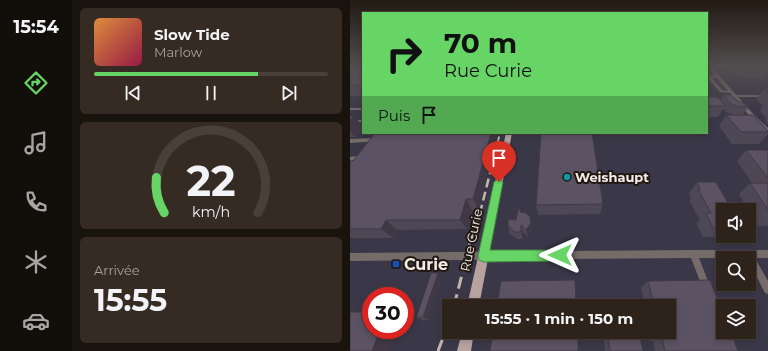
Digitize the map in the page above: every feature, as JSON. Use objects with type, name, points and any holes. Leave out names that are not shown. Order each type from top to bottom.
[{"type":"main road","name":"Rue Curie","points":[[475,299],[509,134]]},
{"type":"main road","points":[[464,351],[467,339]]},
{"type":"street","points":[[722,82],[768,131]]},
{"type":"street","points":[[732,94],[768,96]]},
{"type":"street","points":[[350,109],[362,109]]},
{"type":"street","points":[[350,121],[362,121]]},
{"type":"street","points":[[350,141],[381,140],[377,146]]},
{"type":"street","points":[[350,159],[356,159],[368,154]]},
{"type":"street","points":[[693,254],[708,292]]},
{"type":"street","points":[[350,257],[716,254]]},
{"type":"street","points":[[756,254],[768,254]]},
{"type":"street","points":[[756,267],[768,290]]},
{"type":"shaded area","points":[[350,82],[362,82],[362,134],[708,134],[708,82],[768,82],[768,351],[350,351]]},
{"type":"building","points":[[350,82],[362,82],[362,85],[350,85]]},
{"type":"building","points":[[723,95],[731,95],[736,100],[749,106],[740,107],[731,104]]},
{"type":"building","points":[[708,97],[718,97],[725,106],[708,106]]},
{"type":"building","points":[[726,115],[753,115],[768,132],[741,132]]},
{"type":"building","points":[[374,134],[491,134],[473,199],[466,199],[460,220],[386,220],[381,229],[350,229],[350,161],[353,161]]},
{"type":"building","name":"Weishaupt","points":[[541,134],[592,134],[603,204],[536,205]]},
{"type":"building","points":[[746,150],[768,150],[768,178]]},
{"type":"building","points":[[697,182],[716,182],[728,203],[716,203],[716,228],[713,228],[706,213],[711,213],[698,189],[700,189]]},
{"type":"building","points":[[750,183],[768,183],[768,210]]},
{"type":"building","points":[[518,209],[520,209],[520,212],[526,213],[530,217],[531,223],[526,230],[521,225],[521,232],[515,232],[508,226],[508,219],[516,220]]},
{"type":"building","points":[[431,273],[438,273],[423,317],[416,318]]},
{"type":"building","points":[[575,280],[576,299],[498,299],[501,281]]},
{"type":"building","points":[[710,280],[717,299],[716,299],[716,339],[734,339],[738,351],[665,351],[662,339],[676,339],[676,299],[652,299],[648,281]]},
{"type":"building","points":[[350,312],[362,312],[362,339],[377,339],[372,351],[350,351]]},
{"type":"building","points":[[492,339],[578,339],[578,351],[490,351]]},
{"type":"building","points":[[608,339],[640,339],[643,351],[610,351]]},
{"type":"railway","points":[[490,174],[500,134]]},
{"type":"railway","points":[[467,252],[481,209],[490,173]]},
{"type":"railway","points":[[456,299],[468,251]]},
{"type":"railway","points":[[438,351],[443,339]]},
{"type":"place","name":"Weishaupt","points":[[567,177]]},
{"type":"place","name":"Curie","points":[[396,264]]},
{"type":"route","points":[[499,182],[484,256],[560,255]]}]
